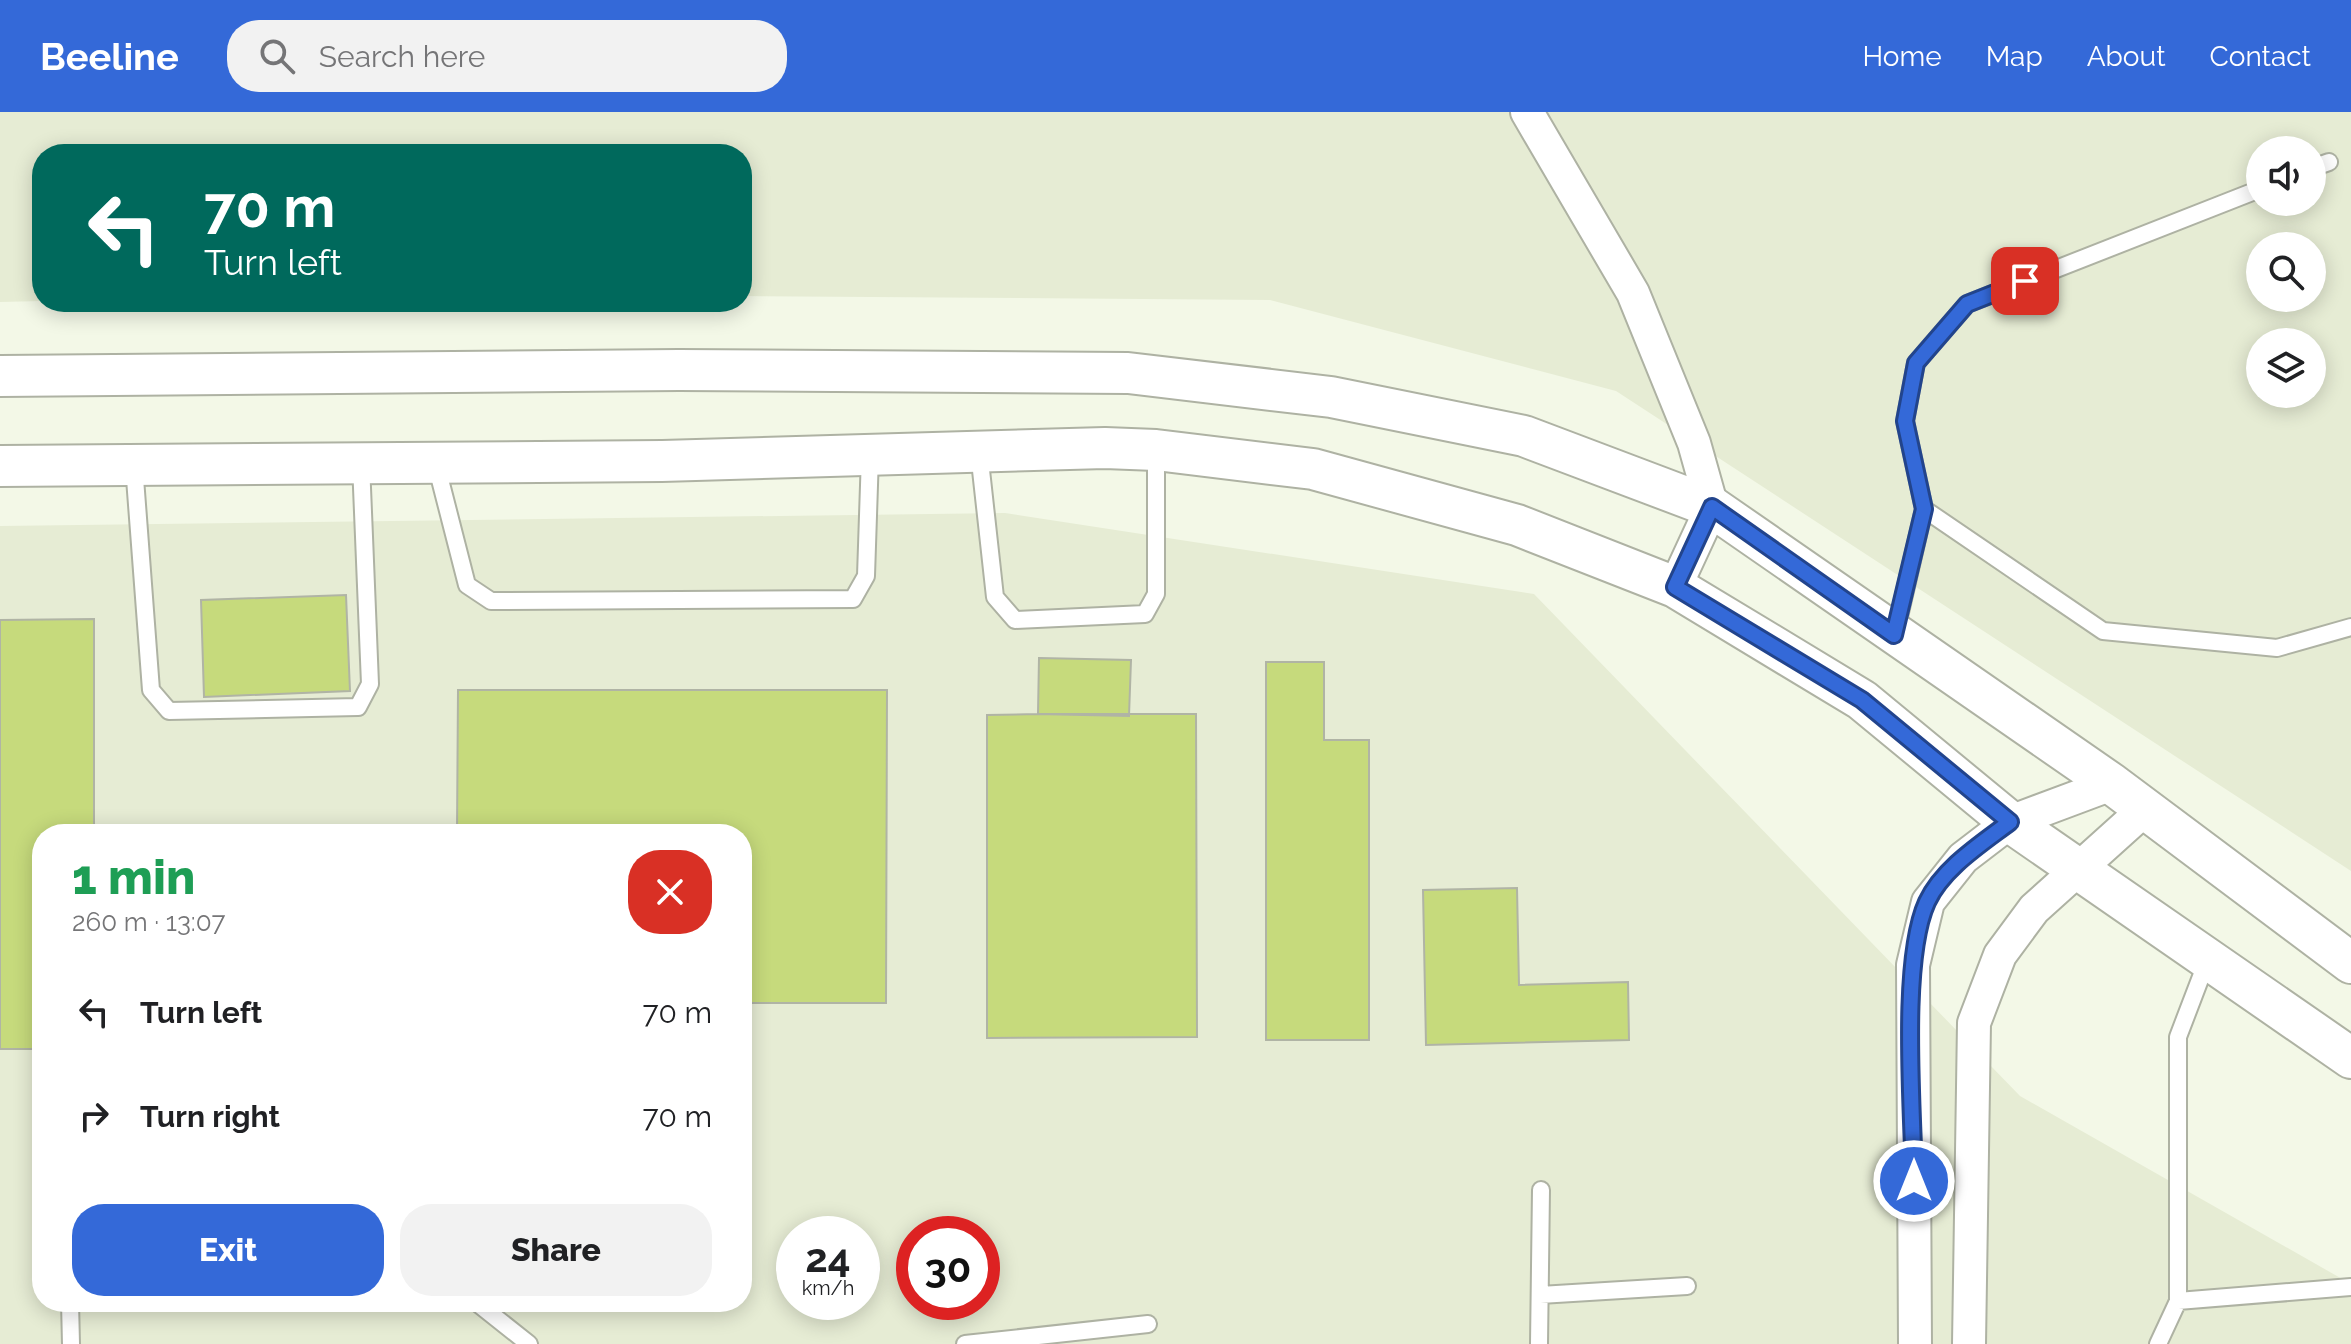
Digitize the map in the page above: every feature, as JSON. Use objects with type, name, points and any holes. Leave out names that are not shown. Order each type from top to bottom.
[{"type":"street","points":[[1527,112],[1633,293],[1694,443],[1712,507],[1675,587]]},
{"type":"street","points":[[0,376],[679,370],[1128,373],[1331,397],[1524,436],[1712,507],[2112,784],[2351,963]]},
{"type":"street","points":[[0,466],[435,463],[1156,450],[1313,469],[1517,525],[1675,587],[1862,700],[2010,822],[2351,1058]]},
{"type":"street","points":[[1915,1344],[1913,965],[1928,902],[1963,858],[2010,822],[2112,784]]},
{"type":"street","points":[[1969,1344],[1974,1023],[2000,955],[2034,909],[2144,810]]},
{"type":"lane","points":[[1894,635],[1924,509],[1905,421],[1916,363],[1967,304],[2246,194]]},
{"type":"lane","points":[[979,452],[995,597],[1015,620],[1145,614],[1156,594],[1156,450]]},
{"type":"lane","points":[[435,463],[467,585],[491,601],[853,599],[866,576],[870,455]]},
{"type":"lane","points":[[134,465],[151,690],[169,711],[358,707],[370,684],[361,463]]},
{"type":"lane","points":[[1924,509],[2103,631],[2277,648],[2351,627]]},
{"type":"lane","points":[[2158,1344],[2178,1301],[2178,1037],[2208,959]]},
{"type":"lane","points":[[1539,1344],[1541,1190]]},
{"type":"lane","points":[[1540,1295],[1687,1286]]},
{"type":"lane","points":[[2178,1301],[2351,1287]]},
{"type":"lane","points":[[70,1312],[71,1344]]},
{"type":"lane","points":[[489,1312],[529,1344]]},
{"type":"lane","points":[[965,1344],[1148,1324]]},
{"type":"shaded area","points":[[0,112],[2351,112],[2351,871],[1616,391],[1270,300],[752,296],[752,144],[32,144],[32,301],[0,302]]},
{"type":"shaded area","points":[[1005,513],[1534,594],[2020,1096],[2351,1284],[2351,1344],[0,1344],[0,526]]},
{"type":"building","points":[[346,595],[350,691],[204,697],[201,600]]},
{"type":"building","points":[[94,619],[94,824],[32,824],[32,1049],[0,1049],[0,620]]},
{"type":"building","points":[[1039,658],[1131,660],[1129,716],[1038,714]]},
{"type":"building","points":[[1266,662],[1324,662],[1324,740],[1369,740],[1369,1040],[1266,1040]]},
{"type":"building","points":[[458,690],[887,690],[886,1003],[752,1003],[752,824],[457,824]]},
{"type":"building","points":[[1196,714],[1197,1037],[987,1038],[987,715]]},
{"type":"building","points":[[1517,888],[1519,985],[1628,982],[1629,1040],[1426,1045],[1423,890]]},
{"type":"route","points":[[1914,1181],[1913,965],[1928,902],[1963,858],[2010,822],[1937,765],[1862,700],[1675,587],[1712,507],[1894,635],[1924,509],[1905,421],[1916,363],[1967,304],[2025,281]]}]
